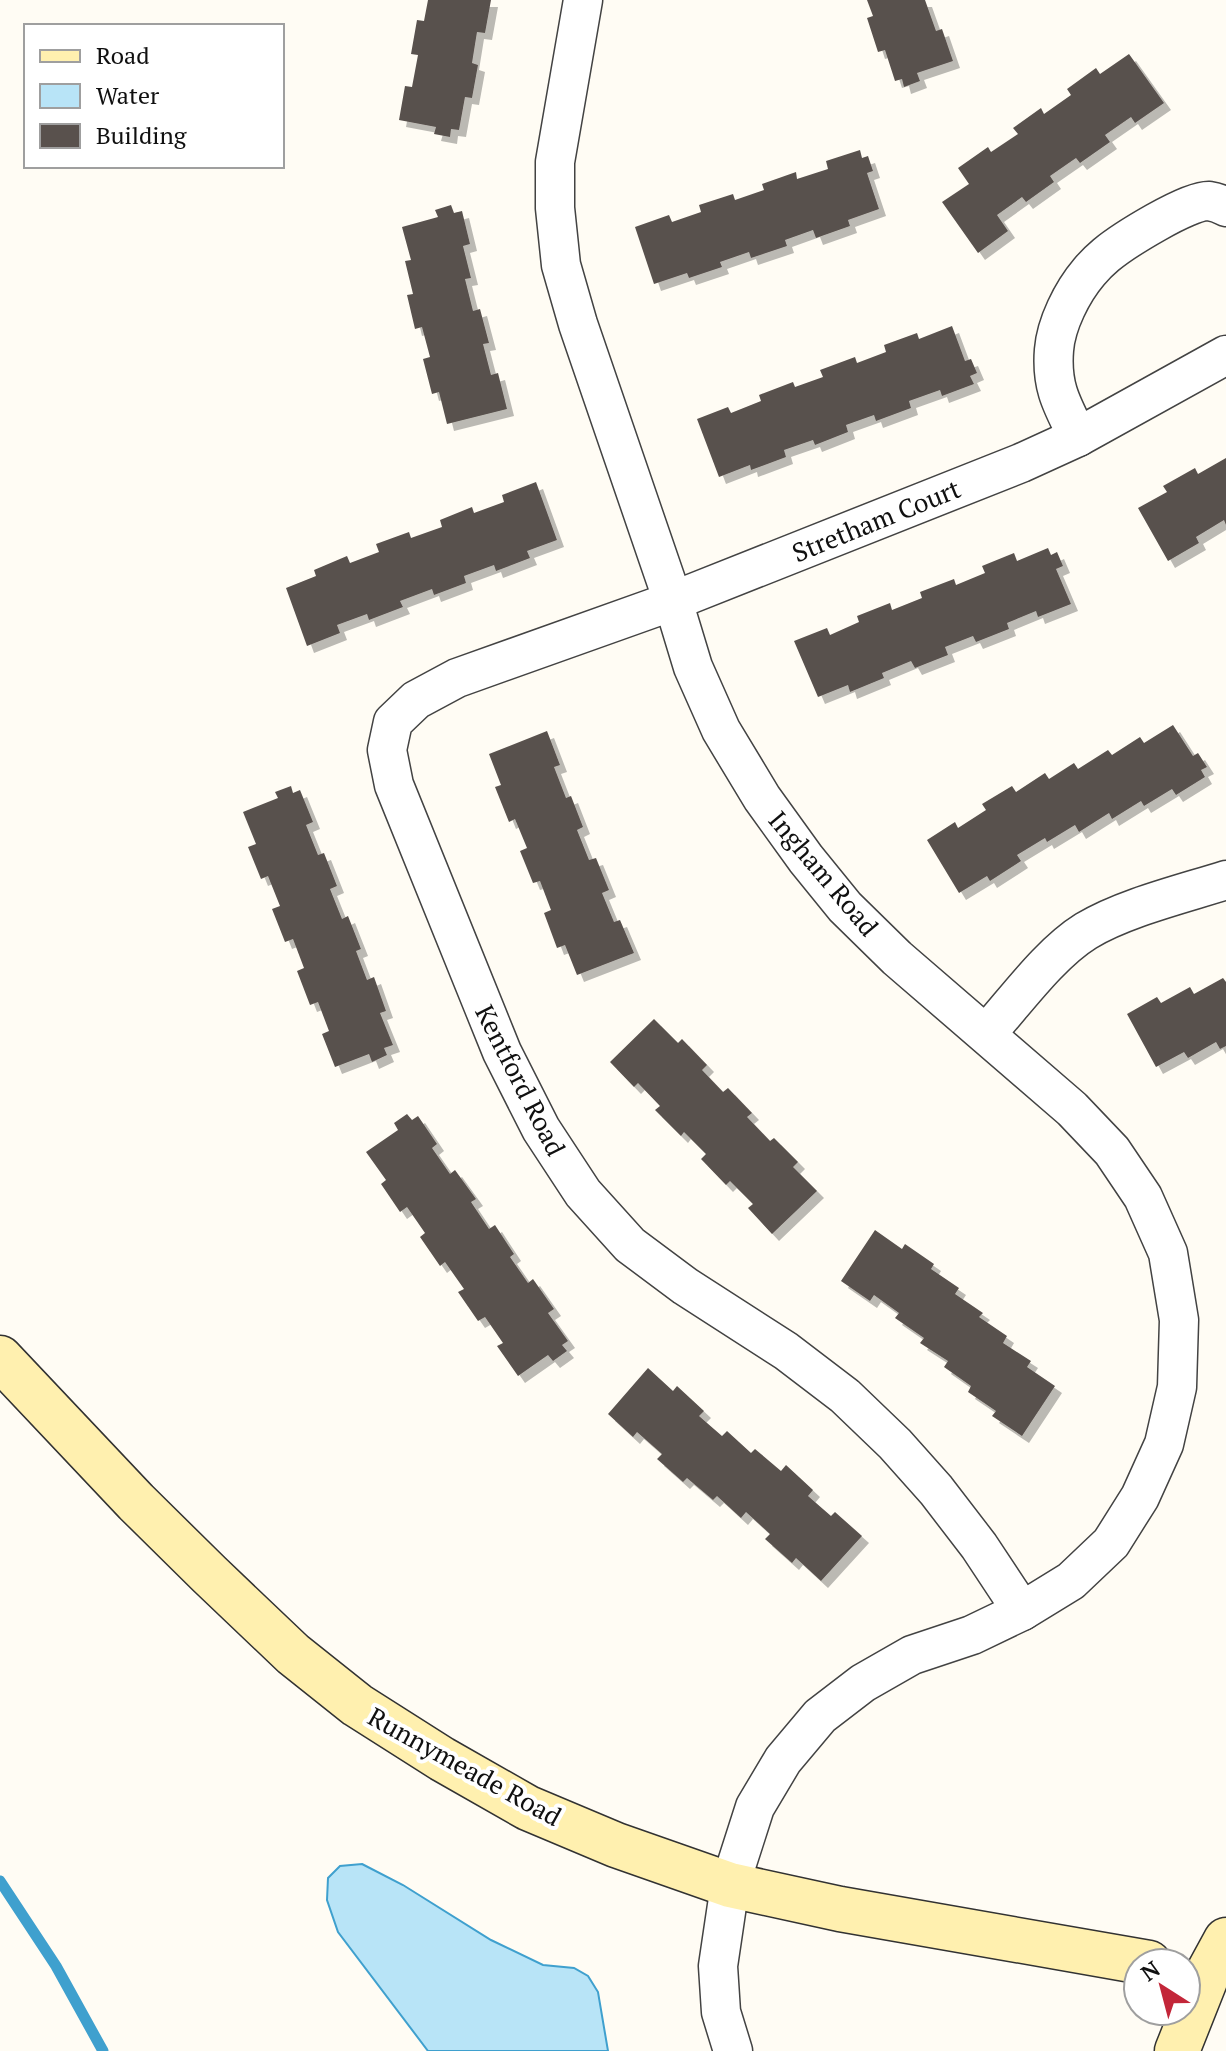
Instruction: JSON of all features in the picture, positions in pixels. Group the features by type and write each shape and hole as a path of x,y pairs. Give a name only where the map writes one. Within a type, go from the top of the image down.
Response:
{"street":[{"name":"Ingham Road","path":"583,0 555,162 555,208 561,265 693,667 721,730 762,798 845,907 897,958 1072,1109 1112,1151 1143,1197 1168,1253 1179,1320 1177,1387 1164,1444 1140,1497 1111,1543 1071,1581 1022,1611 972,1635 912,1655 863,1683 820,1716 783,1760 755,1807 730,1885 718,1966 721,2012 733,2051"},
{"path":"1078,437 1057,397 1054,372 1054,347 1071,296 1106,255 1169,215 1207,201 1226,207"},
{"name":"Stretham Court","path":"673,601 1021,463 1078,437 1226,355"},
{"name":"Kentford Road","path":"673,601 457,678 416,700 393,722 387,750 394,785 502,1052 541,1129 583,1193 630,1245 685,1286 786,1351 845,1396 885,1434 936,1490 979,1546 1022,1611"},
{"path":"986,1034 1054,957 1083,933 1111,918 1226,880"},
{"name":"Runnymeade Road","path":"0,1358 136,1502 293,1654 357,1705 528,1808 616,1845 730,1885 840,1909 1122,1958"},
{"path":"1177,2051 1212,1965"}],"water":[{"path":"362,1864 403,1885 491,1940 543,1965 574,1968 588,1976 598,1992 608,2051 428,2051 338,1932 327,1900 328,1878 340,1866"}],"building":[{"path":"428,0 491,0 485,33 477,32 472,63 478,65 472,98 465,97 459,130 451,129 450,137 434,134 436,127 399,120 405,86 412,87 418,55 411,54 417,20 424,21"},
{"path":"867,0 925,0 936,31 942,29 953,61 917,73 920,81 904,87 902,79 895,81 885,50 878,52 867,18 873,16"},
{"path":"1129,54 1164,103 1135,123 1131,117 1105,135 1110,142 1080,163 1076,158 1050,176 1054,182 1026,202 1022,197 997,215 1008,231 978,253 942,202 969,184 958,168 988,147 991,152 1018,134 1013,128 1041,108 1044,114 1071,95 1067,89 1096,68 1100,74"},
{"path":"860,150 862,158 868,156 873,171 867,173 879,209 848,220 850,226 816,238 813,230 785,240 787,246 751,258 749,252 720,262 722,267 689,278 687,273 654,284 635,227 669,215 672,222 701,212 699,205 733,194 735,200 764,190 762,184 796,172 797,179 828,169 826,161"},
{"path":"451,205 454,213 462,211 470,244 463,246 471,278 465,279 473,311 480,309 489,343 483,344 491,375 498,373 507,409 447,424 439,392 432,394 423,359 430,357 422,327 415,329 407,295 413,294 405,261 411,260 402,227 438,217 435,210"},
{"path":"952,326 965,361 971,359 977,373 970,376 974,384 942,396 940,390 909,401 911,408 876,421 874,415 846,425 848,432 815,445 813,440 784,450 786,457 751,470 750,465 719,477 697,419 728,407 731,413 761,401 759,395 793,382 795,387 823,377 820,370 855,357 857,363 886,352 884,345 917,333 919,339"},
{"path":"1226,458 1226,525 1224,520 1196,537 1199,543 1168,561 1138,508 1167,492 1163,486 1195,468 1198,474"},
{"path":"536,482 557,540 527,551 530,558 496,571 494,565 464,576 466,583 434,595 432,589 400,601 403,607 369,620 367,614 337,625 340,633 307,646 286,588 316,576 314,570 347,556 350,563 379,552 376,544 409,532 411,538 442,527 440,520 472,507 474,513 504,502 502,495"},
{"path":"1048,548 1051,555 1057,552 1063,566 1056,569 1071,604 1038,617 1036,611 1007,623 1009,629 976,642 973,636 945,647 948,655 915,668 911,661 882,673 884,678 850,692 848,685 818,697 794,641 827,628 830,635 859,622 857,616 890,603 892,610 922,598 920,592 954,579 956,585 985,573 982,566 1014,553 1017,561"},
{"path":"1173,725 1193,756 1198,753 1207,767 1201,770 1205,777 1176,795 1172,789 1144,806 1141,801 1112,819 1109,813 1079,832 1075,825 1047,842 1045,838 1017,855 1021,861 990,881 987,876 959,893 927,840 955,822 958,828 986,810 982,804 1012,786 1016,792 1045,773 1049,779 1074,763 1078,769 1108,750 1112,755 1140,737 1144,743"},
{"path":"547,731 560,765 554,767 566,798 571,796 583,827 577,830 589,860 596,858 609,890 602,893 614,922 620,920 634,953 577,975 565,945 557,948 544,913 551,910 540,881 533,883 520,851 527,848 515,819 509,822 495,787 501,785 489,754"},
{"path":"291,786 293,793 300,790 313,822 306,825 318,855 324,853 337,886 330,889 342,919 348,916 361,949 356,951 367,980 374,977 386,1011 380,1013 393,1045 384,1048 387,1055 372,1062 369,1054 335,1067 322,1034 329,1031 318,1002 310,1005 297,971 304,968 293,939 285,942 272,909 280,906 268,876 261,879 248,847 256,844 243,812 278,798 275,792"},
{"path":"1223,978 1226,982 1226,1046 1220,1049 1216,1042 1188,1058 1184,1052 1156,1067 1127,1014 1157,997 1161,1003 1190,987 1194,994"},
{"path":"654,1019 678,1043 682,1039 707,1065 702,1070 723,1092 728,1088 752,1113 747,1117 770,1141 774,1138 798,1162 793,1167 817,1191 772,1234 748,1208 753,1204 730,1181 726,1185 701,1159 706,1154 684,1132 681,1136 655,1110 660,1106 638,1083 634,1087 610,1062"},
{"path":"407,1114 412,1120 418,1116 437,1144 432,1148 450,1174 455,1170 476,1199 471,1202 489,1229 495,1225 514,1254 510,1257 528,1283 533,1279 554,1309 548,1313 568,1341 562,1345 567,1351 553,1361 548,1355 518,1376 497,1346 503,1343 485,1317 478,1321 458,1292 464,1289 445,1262 440,1266 420,1237 425,1233 407,1207 400,1212 381,1184 386,1180 366,1152 398,1130 394,1123"},
{"path":"875,1230 902,1249 905,1244 934,1264 931,1269 959,1288 955,1294 983,1313 979,1317 1007,1336 1003,1343 1031,1361 1027,1367 1055,1386 1022,1436 992,1416 996,1411 968,1392 971,1386 944,1367 948,1361 920,1343 924,1338 895,1318 899,1313 874,1295 870,1301 841,1281"},
{"path":"648,1368 673,1391 677,1386 704,1411 699,1416 722,1436 727,1431 751,1453 755,1449 781,1471 786,1465 813,1490 808,1496 831,1516 835,1512 862,1536 821,1581 796,1558 792,1563 765,1539 770,1534 746,1512 741,1518 717,1496 713,1500 687,1478 683,1482 657,1459 662,1454 637,1432 633,1437 608,1414"}],"waterway":[{"path":"0,1881 56,1966 103,2051"}]}
